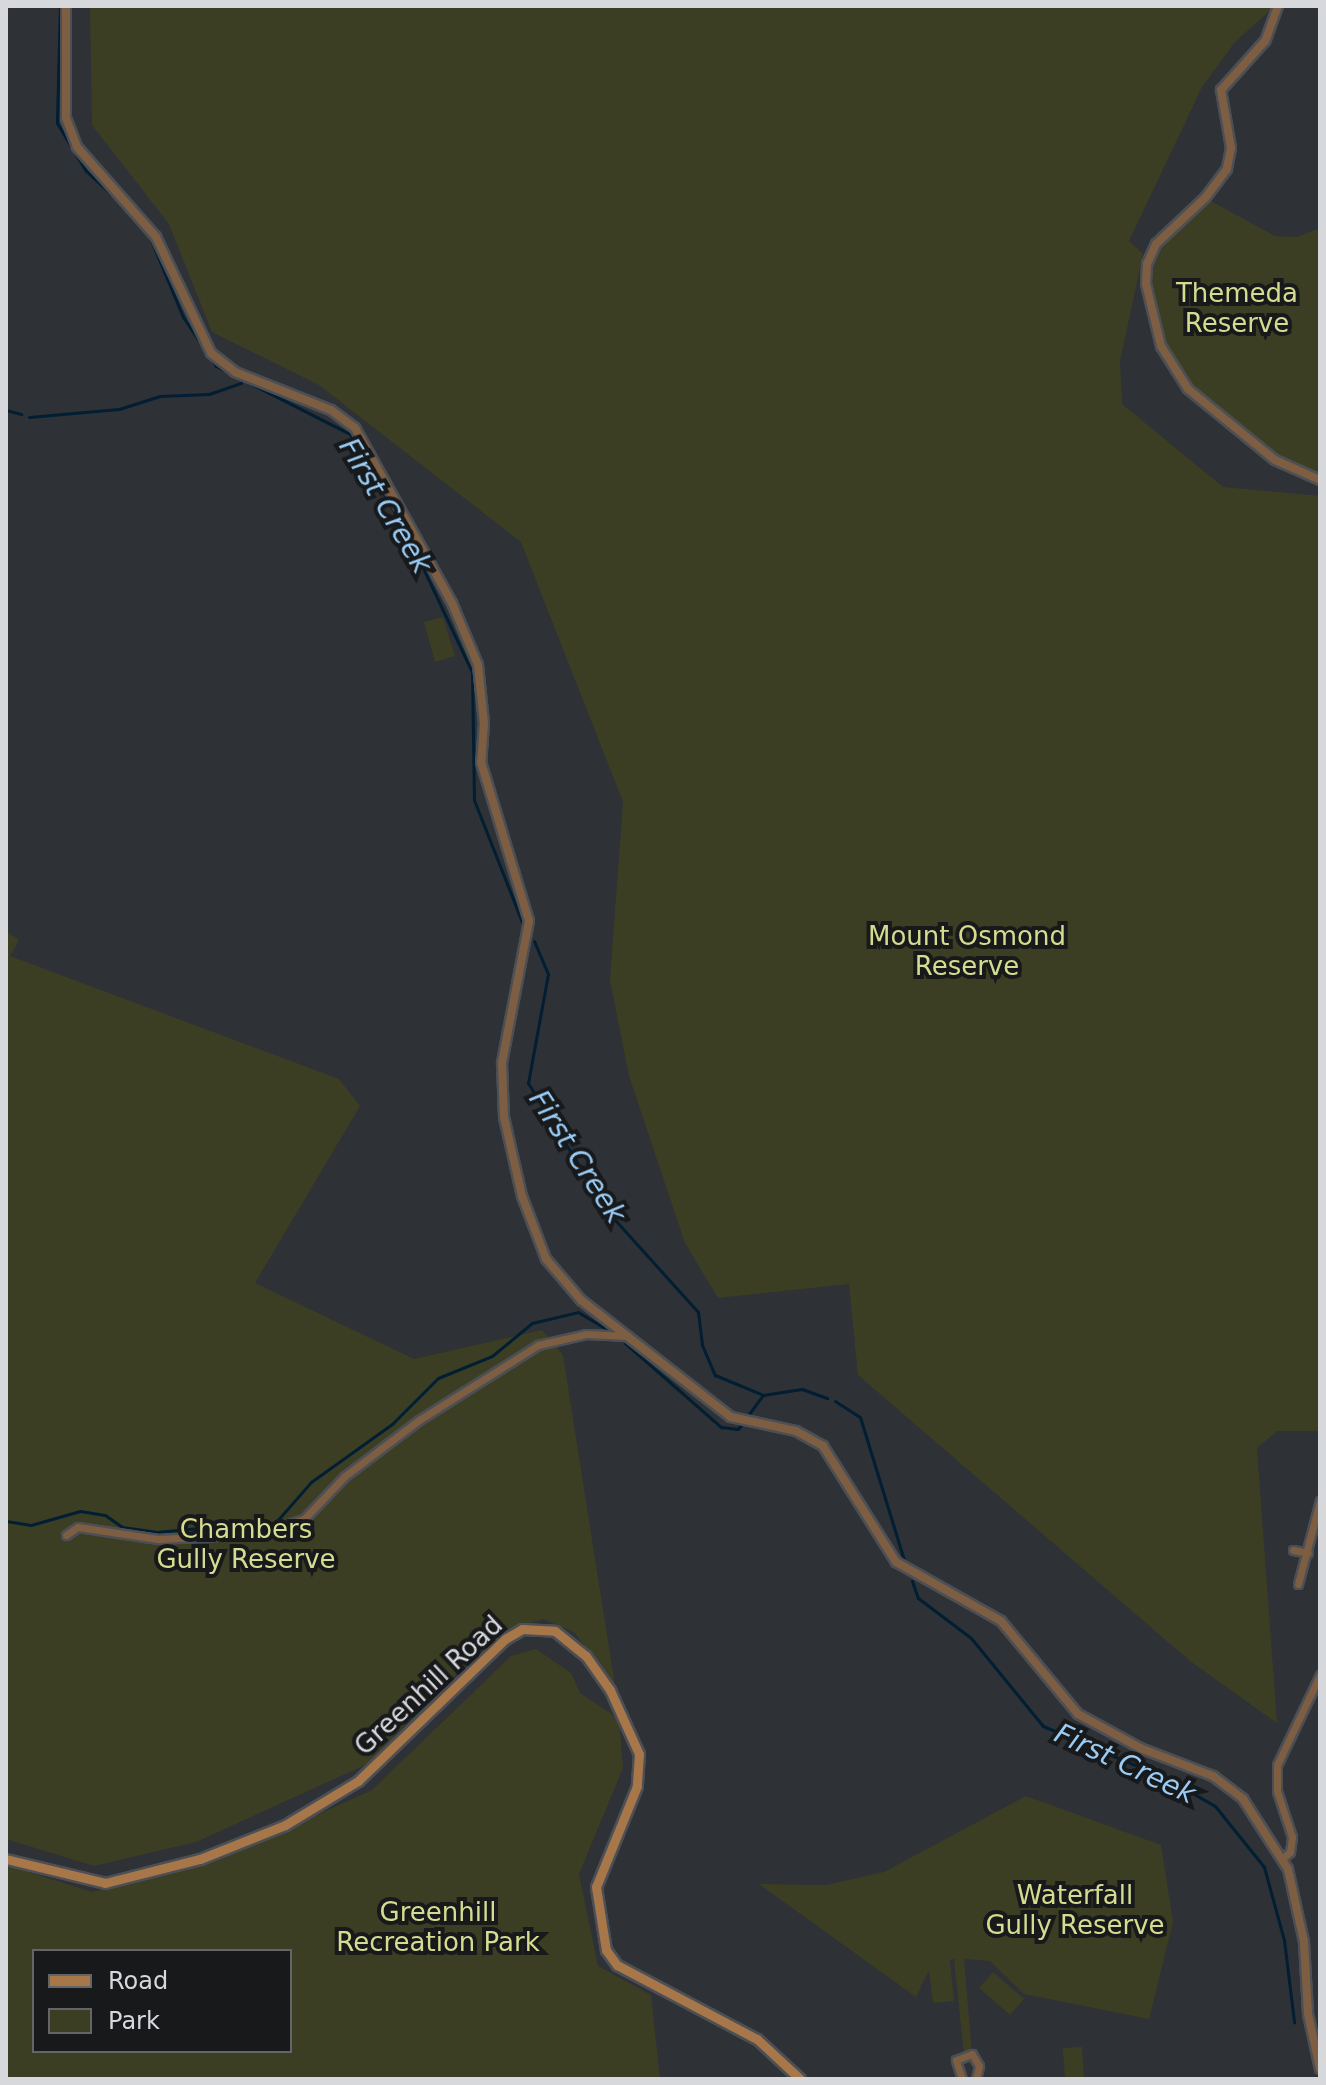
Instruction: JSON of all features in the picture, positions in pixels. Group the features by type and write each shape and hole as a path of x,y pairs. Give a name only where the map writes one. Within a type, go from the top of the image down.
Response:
{"main road":[{"name":"Greenhill Road","path":"6,1859 105,1883 200,1859 285,1825 358,1781 505,1639 522,1629 555,1631 586,1656 610,1690 639,1754 637,1786 596,1887 606,1950 617,1965 757,2039 800,2079"}],"street":[{"path":"66,6 66,118 77,147 156,237 211,353 235,372 331,410 355,428 457,615 482,682 481,762 490,804 529,921 502,1063 513,1162 546,1259 581,1300 738,1420 796,1431 823,1446 896,1562 1001,1621 1078,1714 1140,1748 1226,1784 1255,1814 1283,1858 1304,1942 1308,2014 1320,2069"},
{"path":"1278,6 1265,41 1221,90 1231,148 1227,169 1205,198 1156,244 1147,264 1149,305 1176,374 1275,460 1320,480"},
{"path":"66,1535 78,1527 158,1539 258,1534 304,1519 345,1476 419,1420 538,1345 586,1334 628,1336"},
{"path":"1298,1584 1320,1501"},
{"path":"1293,1550 1308,1553"},
{"path":"1283,1858 1290,1852 1292,1837 1277,1791 1277,1765 1320,1675"},
{"path":"962,2079 956,2060 972,2054 979,2066 976,2079"}],"green space":[{"name":"Mount Osmond Reserve","path":"90,6 1275,6 1235,42 1202,87 1129,241 1143,254 1120,361 1122,404 1223,487 1320,496 1320,1431 1277,1431 1257,1448 1277,1723 1190,1661 858,1375 849,1284 718,1298 685,1243 629,1076 610,980 623,802 521,542 319,385 212,332 169,224 92,125"},
{"name":"Themeda Reserve","path":"1205,198 1275,236 1297,237 1320,228 1320,480 1290,469 1176,374 1149,305 1151,253"},
{"path":"443,617 455,656 435,662 424,622"},
{"name":"Chambers Gully Reserve","path":"6,931 19,940 10,956 339,1079 360,1106 255,1283 414,1359 542,1330 563,1355 615,1686 574,1632 543,1619 498,1632 365,1765 196,1842 94,1866 6,1839"},
{"name":"Greenhill Recreation Park","path":"536,1649 571,1673 580,1693 619,1719 623,1768 579,1874 598,1966 651,1995 660,2079 6,2079 6,1865 92,1892 212,1863 372,1790 511,1656"},
{"name":"Waterfall Gully Reserve","path":"1026,1796 1161,1845 1173,1922 1149,2019 1024,1994 990,1961 964,1959 972,2054 964,2055 954,1959 950,1960 954,2001 933,2003 929,1970 916,1997 759,1884 826,1885 884,1872"},
{"path":"993,1972 1024,1999 1010,2015 979,1988"},
{"path":"1082,2047 1084,2079 1065,2079 1063,2048"}],"waterway":[{"name":"First Creek","path":"60,6 57,123 86,171 120,202"},
{"name":"First Creek","path":"149,235 183,317 216,366 350,434 407,534 472,672 474,800 522,922"},
{"path":"29,417 119,409 160,396 209,394 241,383"},
{"path":"6,410 21,414"},
{"name":"First Creek","path":"534,941 548,974 528,1083 607,1211 698,1312 702,1345 715,1375 763,1395 802,1389 827,1398"},
{"path":"6,1521 31,1525 80,1511 105,1515 122,1527 156,1532 221,1526 252,1529 276,1522 311,1482 392,1424 438,1378 492,1356 532,1323 578,1312 608,1330"},
{"path":"625,1343 721,1427 738,1429 763,1395"},
{"name":"First Creek","path":"835,1401 860,1417 904,1560"},
{"name":"First Creek","path":"912,1581 918,1598 971,1638 1043,1726 1168,1779 1215,1806 1264,1867 1284,1940 1294,2022"}]}
